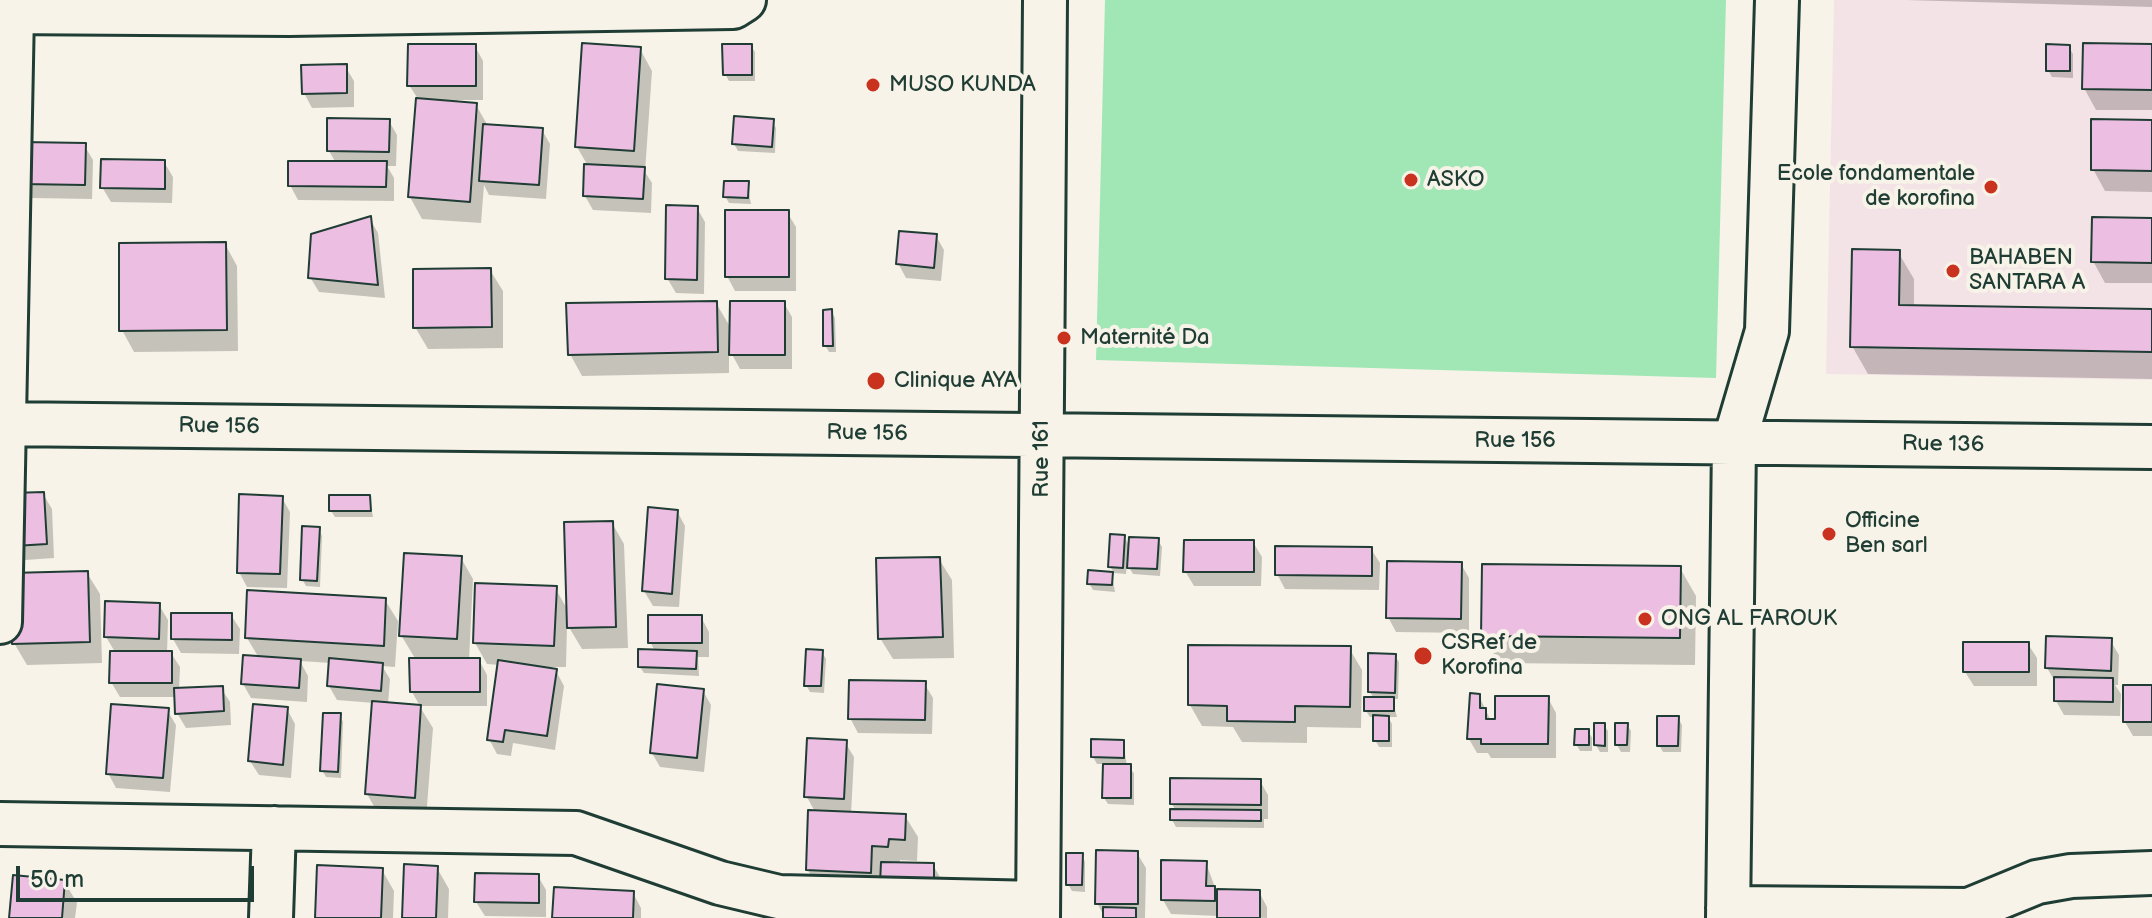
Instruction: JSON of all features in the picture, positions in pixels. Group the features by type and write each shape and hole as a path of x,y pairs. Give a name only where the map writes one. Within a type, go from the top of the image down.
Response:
{"street":[{"path":"0,622 6,12 289,7 733,7 744,0"},
{"name":"Rue 161","path":"1038,911 1045,0"},
{"path":"1777,0 1767,331 1734,443 1728,913 1969,910 2037,882 2071,876 2152,873"},
{"name":"Rue 156","path":"2,424 1734,443"},
{"name":"Rue 136","path":"1734,443 2152,447"},
{"path":"0,824 576,833 720,883 779,897 1038,911"},
{"path":"271,918 274,828"}],"shaded area":[{"name":"Ecole fondamentale de korofina","path":"1834,0 2152,0 2152,380 1826,374"}],"green space":[{"name":"ASKO","path":"1105,0 1726,0 1716,378 1096,360"}],"building":[{"path":"582,43 641,47 634,151 575,147"},
{"path":"2083,43 2152,44 2152,90 2082,89"},
{"path":"408,44 476,44 476,86 407,86"},
{"path":"722,44 752,44 752,75 723,75"},
{"path":"2046,44 2070,45 2070,71 2046,71"},
{"path":"347,64 347,93 302,94 301,65"},
{"path":"416,98 477,103 470,202 408,197"},
{"path":"734,116 774,119 772,147 732,144"},
{"path":"327,118 390,119 389,152 327,151"},
{"path":"2091,119 2152,120 2152,171 2091,170"},
{"path":"483,124 543,128 539,185 479,181"},
{"path":"22,142 86,143 85,185 22,184"},
{"path":"101,159 165,160 165,189 100,188"},
{"path":"288,161 387,161 386,187 288,186"},
{"path":"584,164 645,167 643,199 583,196"},
{"path":"724,181 749,181 748,198 723,197"},
{"path":"666,205 698,206 697,280 665,279"},
{"path":"725,210 789,210 789,277 725,277"},
{"path":"371,216 378,285 308,278 311,234"},
{"path":"2092,217 2152,218 2152,263 2091,262"},
{"path":"899,231 937,234 934,268 896,264"},
{"path":"226,242 227,330 119,331 119,243"},
{"path":"1852,249 1900,250 1899,305 2152,309 2152,352 1850,347"},
{"path":"491,268 492,327 413,328 413,269"},
{"path":"717,301 718,352 568,355 566,303"},
{"path":"730,301 785,301 785,355 729,355"},
{"path":"832,309 833,346 823,346 823,310"},
{"path":"44,492 47,544 14,546 11,493"},
{"path":"239,494 283,496 280,574 237,573"},
{"path":"329,495 370,495 371,511 329,511"},
{"path":"648,507 678,510 672,594 642,591"},
{"path":"613,521 616,627 567,628 564,522"},
{"path":"302,526 320,527 317,581 300,580"},
{"path":"1110,534 1125,535 1123,568 1108,567"},
{"path":"1129,537 1159,538 1157,569 1127,568"},
{"path":"1184,540 1254,540 1254,572 1183,572"},
{"path":"1275,546 1372,547 1372,576 1275,575"},
{"path":"404,553 462,556 457,639 399,636"},
{"path":"940,557 943,637 878,639 876,558"},
{"path":"1387,561 1462,562 1461,619 1386,618"},
{"path":"1482,564 1681,566 1680,638 1481,636"},
{"path":"1088,570 1113,572 1112,585 1087,584"},
{"path":"88,571 90,642 12,644 10,573"},
{"path":"475,583 557,586 554,646 473,643"},
{"path":"247,590 386,598 384,646 245,638"},
{"path":"105,601 160,603 159,639 104,637"},
{"path":"171,613 232,613 232,640 171,639"},
{"path":"648,615 702,615 702,643 648,643"},
{"path":"2046,636 2112,638 2111,671 2045,668"},
{"path":"1963,642 2029,642 2029,672 1963,672"},
{"path":"1188,645 1351,646 1350,707 1295,706 1295,722 1227,721 1227,706 1188,705"},
{"path":"638,649 697,651 696,669 638,667"},
{"path":"806,649 823,650 821,686 804,686"},
{"path":"110,651 172,651 172,683 109,683"},
{"path":"1368,653 1396,654 1395,693 1368,692"},
{"path":"243,655 301,659 299,688 241,684"},
{"path":"329,658 383,663 381,691 327,686"},
{"path":"409,658 480,658 480,692 410,692"},
{"path":"498,660 557,669 547,736 505,730 503,742 487,740"},
{"path":"2054,677 2113,678 2113,702 2054,701"},
{"path":"849,680 926,681 925,720 848,719"},
{"path":"657,684 704,689 697,758 650,753"},
{"path":"2123,685 2152,685 2152,722 2123,722"},
{"path":"223,686 224,711 175,714 174,688"},
{"path":"1470,693 1480,694 1480,708 1486,708 1486,719 1495,719 1495,696 1549,696 1548,744 1481,744 1481,739 1467,739"},
{"path":"1364,697 1394,697 1394,711 1364,711"},
{"path":"372,701 421,705 415,798 365,794"},
{"path":"111,704 169,708 163,778 106,774"},
{"path":"253,704 288,707 283,765 248,761"},
{"path":"323,713 341,713 338,772 320,771"},
{"path":"1373,715 1389,716 1389,741 1373,741"},
{"path":"1657,716 1679,716 1678,746 1657,746"},
{"path":"1594,723 1605,723 1605,746 1594,745"},
{"path":"1615,723 1628,723 1627,745 1615,745"},
{"path":"1575,729 1589,729 1589,745 1574,745"},
{"path":"807,738 847,740 844,799 804,797"},
{"path":"1091,739 1124,740 1124,758 1091,757"},
{"path":"1103,764 1131,764 1131,798 1102,798"},
{"path":"1170,778 1261,779 1261,805 1170,804"},
{"path":"1170,809 1261,810 1261,821 1170,820"},
{"path":"808,810 906,814 905,840 889,839 888,847 872,846 871,873 806,870"},
{"path":"1096,850 1138,851 1138,904 1095,904"},
{"path":"1066,853 1083,853 1082,885 1066,885"},
{"path":"1161,860 1207,861 1206,886 1215,886 1215,901 1161,900"},
{"path":"881,862 934,863 934,884 880,884"},
{"path":"404,864 438,866 436,918 402,918"},
{"path":"317,865 383,868 381,918 315,918"},
{"path":"475,873 539,874 539,903 474,902"},
{"path":"13,875 65,880 62,918 9,918"},
{"path":"554,887 634,891 633,918 552,918"},
{"path":"1217,889 1260,890 1260,918 1217,918"},
{"path":"1103,907 1136,908 1136,918 1103,918"}],"place":[{"name":"MUSO KUNDA","path":"873,85"},
{"name":"ASKO","path":"1411,180"},
{"name":"Ecole fondamentale de korofina","path":"1991,187"},
{"name":"BAHABEN SANTARA A","path":"1953,271"},
{"name":"Maternité Da","path":"1064,338"},
{"name":"Clinique AYA","path":"876,381"},
{"name":"Officine Ben sarl","path":"1829,534"},
{"name":"ONG AL FAROUK","path":"1645,619"},
{"name":"CSRef de Korofina","path":"1423,656"}]}
